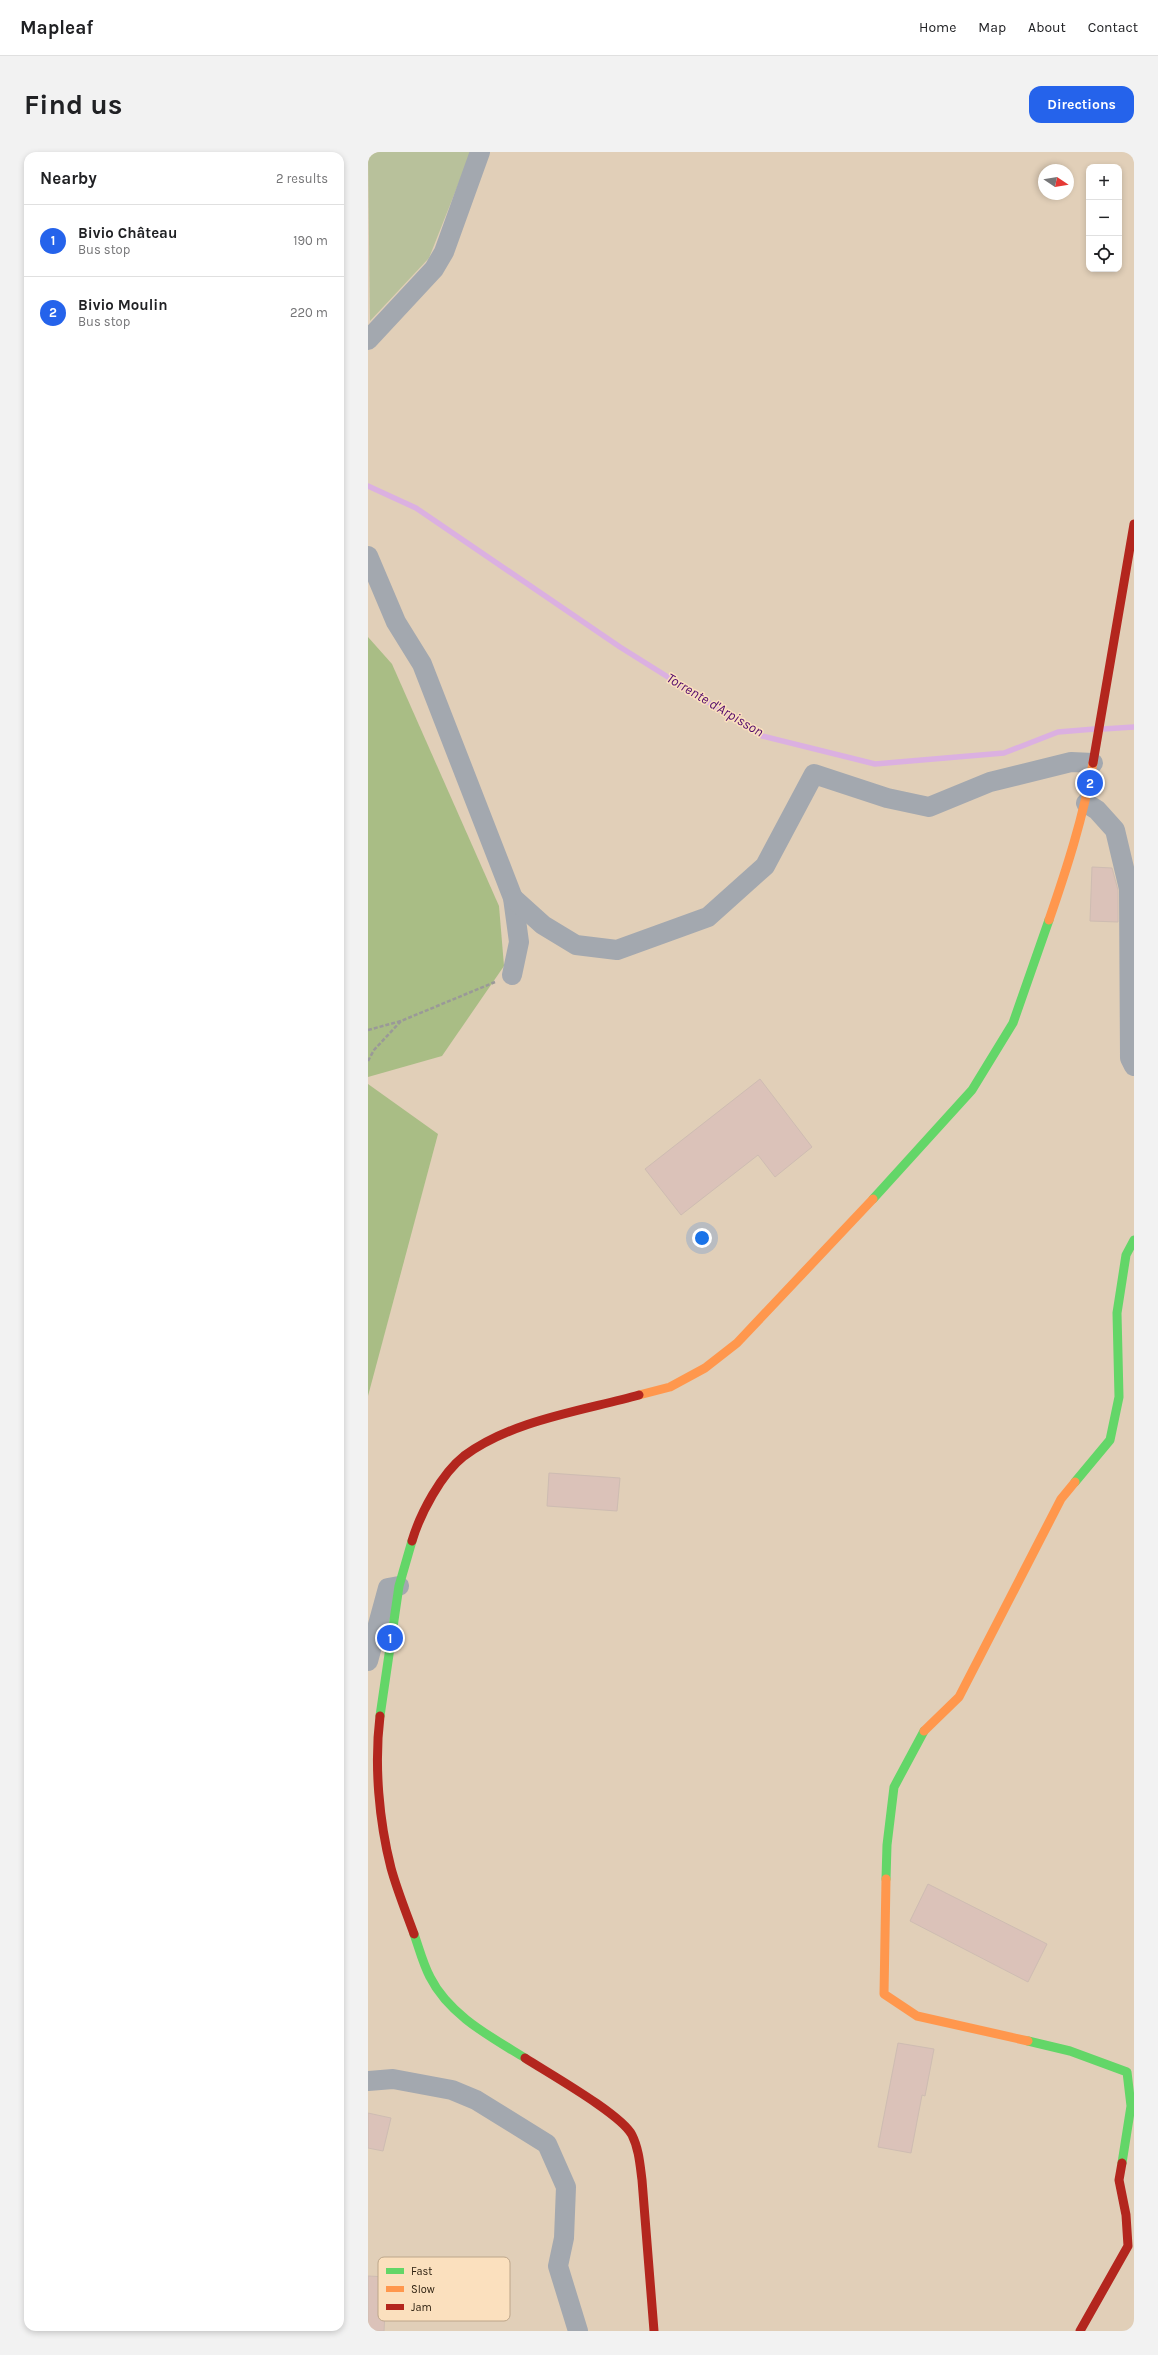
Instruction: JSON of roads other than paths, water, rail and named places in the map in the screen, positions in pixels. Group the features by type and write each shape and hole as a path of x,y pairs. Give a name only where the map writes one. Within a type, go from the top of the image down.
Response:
{"main road":[{"path":"654,2331 642,2180 639,2155 631,2134 605,2110 478,2028 452,2007 430,1978 407,1917 391,1869 380,1819 378,1731 399,1586 417,1523 436,1488 463,1457 490,1441 524,1426 670,1386 705,1368 737,1343 918,1152 972,1090 1013,1023 1074,848 1086,803 1134,524"},
{"path":"1080,2331 1128,2246 1126,2215 1119,2180 1131,2106 1127,2072 1070,2051 917,2016 884,1994 887,1844 894,1787 921,1734 959,1697 1061,1499 1110,1440 1119,1397 1117,1313 1126,1255 1134,1240"}],"street":[{"path":"368,340 434,269 444,252 480,152"},
{"path":"368,556 396,622 422,664 513,898 520,942 512,975"},
{"path":"513,898 543,925 576,945 617,950 708,917 764,866 814,774 887,798 929,807 990,782 1094,756"},
{"path":"1086,803 1097,810 1115,830 1129,889 1130,1058 1134,1066"},
{"path":"368,1661 388,1588 399,1586"},
{"path":"368,2081 393,2079 452,2090 476,2100 547,2144 566,2187 564,2238 558,2266 578,2331"}],"waterway":[{"name":"Torrente d'Arpisson","path":"368,486 416,508 620,647 762,736 875,764 1004,753 1058,732 1095,729"},
{"name":"Torrente d'Arpisson","path":"1103,729 1134,727"}],"place":[{"name":"Bivio Moulin","path":"1090,783"},
{"name":"Bivio Château","path":"390,1638"}]}
